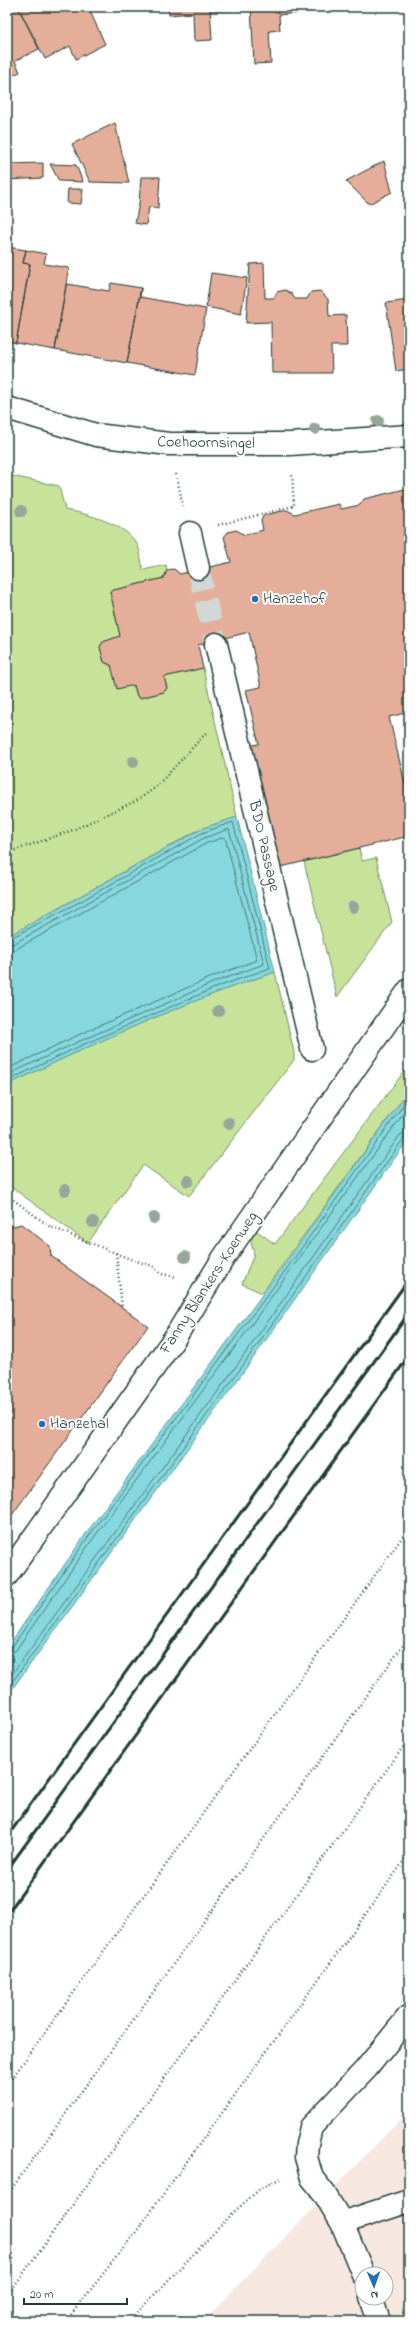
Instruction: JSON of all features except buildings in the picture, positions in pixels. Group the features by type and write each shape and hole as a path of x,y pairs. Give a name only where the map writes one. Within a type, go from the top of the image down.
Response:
{"street":[{"name":"Coehoornsingel","path":"7,408 96,434 169,444 290,444 409,436"},
{"path":"190,533 198,568"},
{"name":"BDO Passage","path":"216,644 312,1049"},
{"name":"Fanny Blankers-Koenweg","path":"7,1574 174,1339 208,1283 409,990"},
{"path":"360,2266 342,2223 324,2193 312,2178 308,2168 307,2144 311,2127 366,2069 409,2016"},
{"path":"342,2223 409,2201"},
{"path":"374,2306 379,2321"}],"path":[{"path":"190,533 294,506 290,444"},
{"path":"7,853 73,830 138,800 156,787 216,722 233,716"},
{"path":"7,1195 49,1226 153,1266 161,1274 208,1283"},
{"path":"116,1253 122,1307"},
{"path":"7,2085 409,1528"},
{"path":"7,2195 409,1637"},
{"path":"7,2296 409,1739"},
{"path":"66,2321 140,2226 409,1854"},
{"path":"129,2321 235,2211 261,2188 287,2175 308,2168"}],"shaded area":[{"path":"409,2111 409,2321 203,2321"}],"green space":[{"path":"7,475 59,486 65,510 105,521 116,526 133,538 139,549 143,570 166,565 167,570 164,578 110,591 120,636 103,642 100,647 104,662 119,672 132,684 137,696 140,698 164,692 167,688 164,677 203,668 237,817 200,829 7,937"},
{"path":"359,848 362,861 376,858 392,922 337,997 304,862"},
{"path":"275,972 294,1052 294,1060 189,1196 143,1165 88,1243 7,1184 7,1085 173,1010 207,996"},
{"path":"409,1065 409,1090 262,1293 242,1284 254,1254 250,1238 254,1229 275,1244"}],"water":[{"path":"237,817 275,972 207,996 173,1010 7,1085 7,937 201,829"},
{"path":"409,1090 409,1138 244,1371 7,1696 7,1648 85,1535 284,1265"}],"tunnel":[{"path":"198,568 216,644"}],"railway":[{"path":"7,1837 409,1279"},
{"path":"7,1870 409,1313"},
{"path":"7,1914 409,1356"}],"place":[{"name":"Hanzehof","path":"255,599"},
{"name":"Hanzehal","path":"42,1424"}]}
